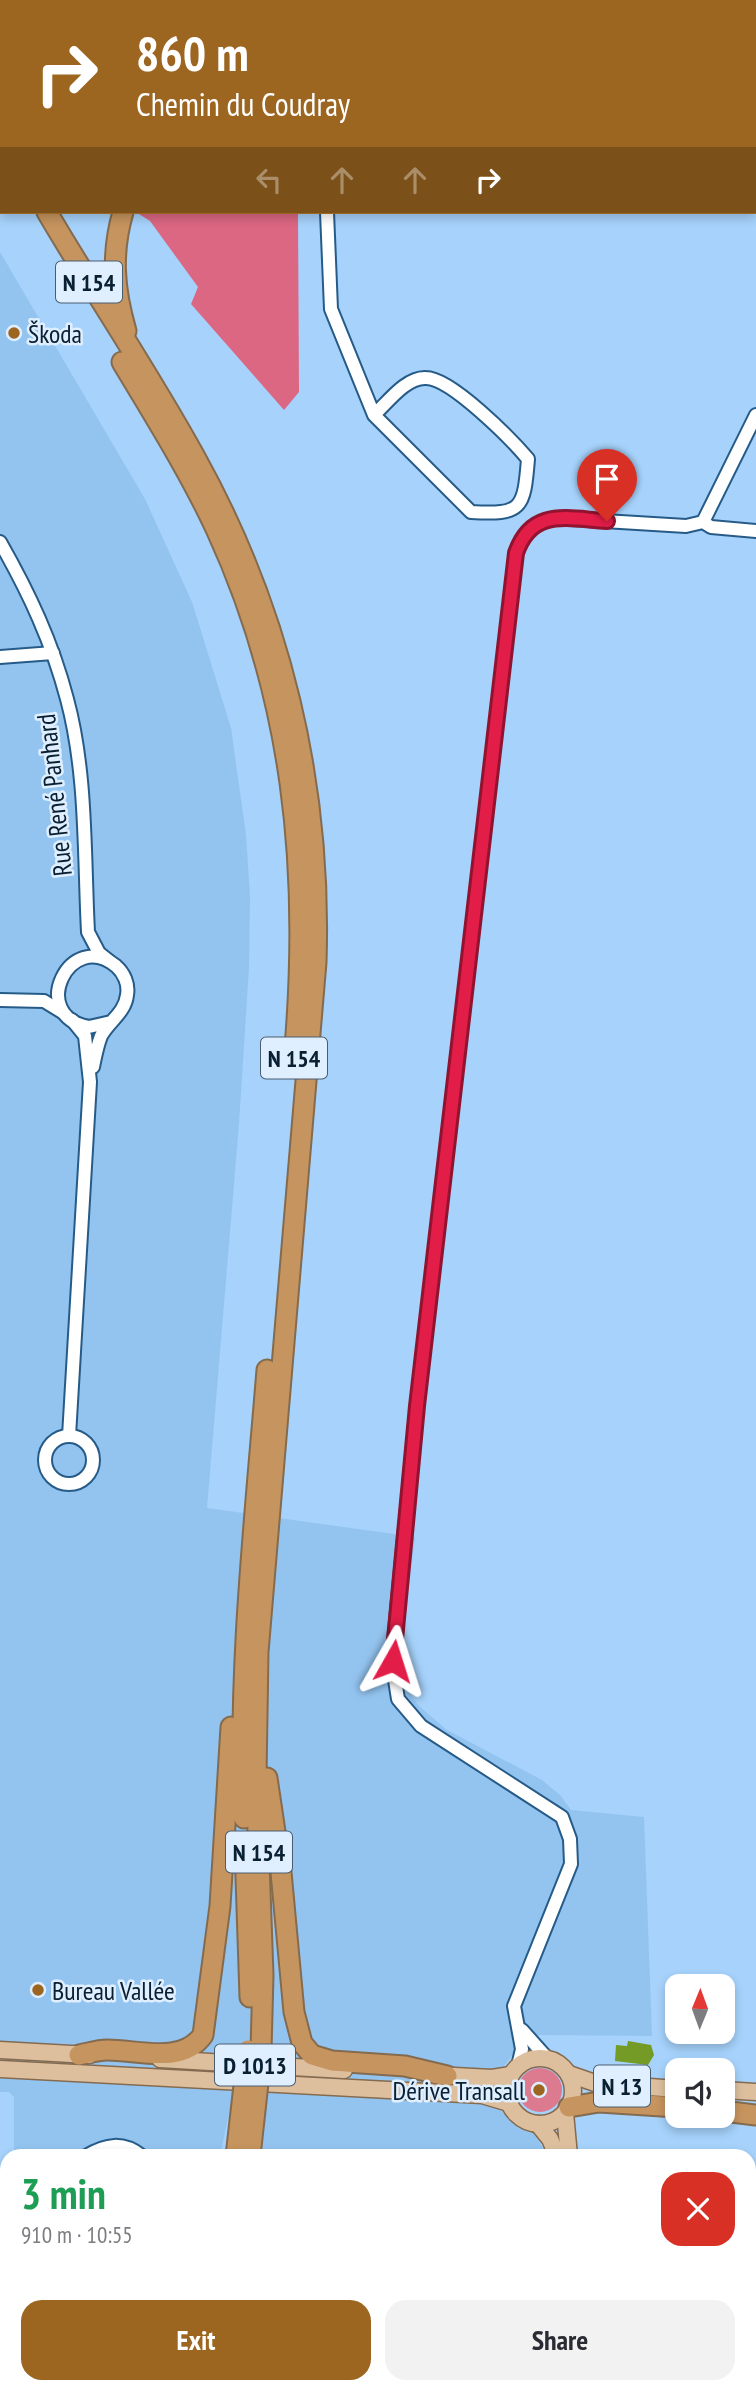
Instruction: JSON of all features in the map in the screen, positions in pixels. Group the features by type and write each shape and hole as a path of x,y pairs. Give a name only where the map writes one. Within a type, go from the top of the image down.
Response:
{"highway":[{"name":"N 154","path":"33,214 170,441 224,548 266,667 289,766 296,814 302,911 300,982 243,1688 243,1783 255,2051 250,2149"},
{"name":"N 154","path":"48,214 195,457 226,517 262,604 277,651 304,760 316,853 316,962 258,1652 256,1788 264,1976 255,2051 237,2149"},
{"path":"123,214 115,246 114,275 117,300 132,352"},
{"path":"258,1652 268,1786 281,1872 298,2036 307,2050 321,2059 405,2066 447,2076"},
{"path":"79,2055 104,2050 180,2052 192,2046 203,2035 220,1906 232,1716 243,1688"},
{"path":"567,2110 599,2102 665,2106"},
{"path":"735,2112 756,2115"}],"main road":[{"name":"D 1013","path":"0,2050 492,2078 514,2070"},
{"path":"567,2110 548,2123 538,2124 519,2117 509,2103 506,2089 514,2070 528,2059 547,2058 560,2064 569,2074 574,2090 567,2110 569,2149"},
{"name":"D 1013","path":"0,2069 482,2095 509,2103"},
{"name":"N 13","path":"569,2074 579,2079 605,2084 665,2088"},
{"path":"735,2091 756,2092"},
{"path":"538,2124 553,2149"}],"street":[{"path":"327,214 331,309 374,415 471,512 505,513 518,507 523,497 528,458 514,442 446,386 427,377 409,383 374,415"},
{"path":"704,522 756,415"},
{"path":"514,2070 523,2049 514,2006 571,1864 570,1839 562,1817 421,1726 398,1699 393,1661 422,1365 514,566 521,538 536,522 555,518 686,526 704,522"},
{"path":"704,522 710,527 756,531"},
{"name":"Rue René Panhard","path":"0,542 40,616 67,700 78,763 89,932"},
{"path":"0,657 53,653"},
{"path":"69,1436 90,1082 99,1041 111,1022 123,1010 128,989 124,977 99,953 89,932"},
{"path":"89,932 74,962 65,971 58,985 58,997 69,1018 85,1036 90,1082"},
{"path":"74,962 93,957 109,961"},
{"path":"0,999 35,994 58,985"},
{"path":"0,999 44,1001 69,1018 89,1027 111,1022"},
{"path":"518,2024 547,2058"},
{"path":"105,2149 116,2145 131,2149"}],"shaded area":[{"path":"139,214 298,214 299,392 284,410 191,304 198,287 150,221"},
{"path":"0,252 145,499 192,602 231,728 246,835 250,897 249,967 239,1124 207,1508 415,1537 401,1656 408,1692 419,1706 447,1730 542,1780 561,1796 571,1810 644,1817 652,2036 539,2035 517,2048 501,2071 543,2149 261,2149 230,2109 221,2149 14,2149 14,2097 9,2092 0,2092"},
{"path":"628,2041 651,2045 654,2055 648,2065 615,2061 616,2045 627,2046"},
{"path":"540,2068 556,2074 562,2090 556,2106 540,2112 524,2106 518,2090 524,2074"}],"place":[{"name":"Škoda","path":"14,333"},
{"name":"Bureau Vallée","path":"38,1990"},
{"name":"Dérive Transall","path":"539,2090"}],"route":[{"path":"393,1661 417,1406 516,553 521,538 536,522 555,518 607,521"}]}
